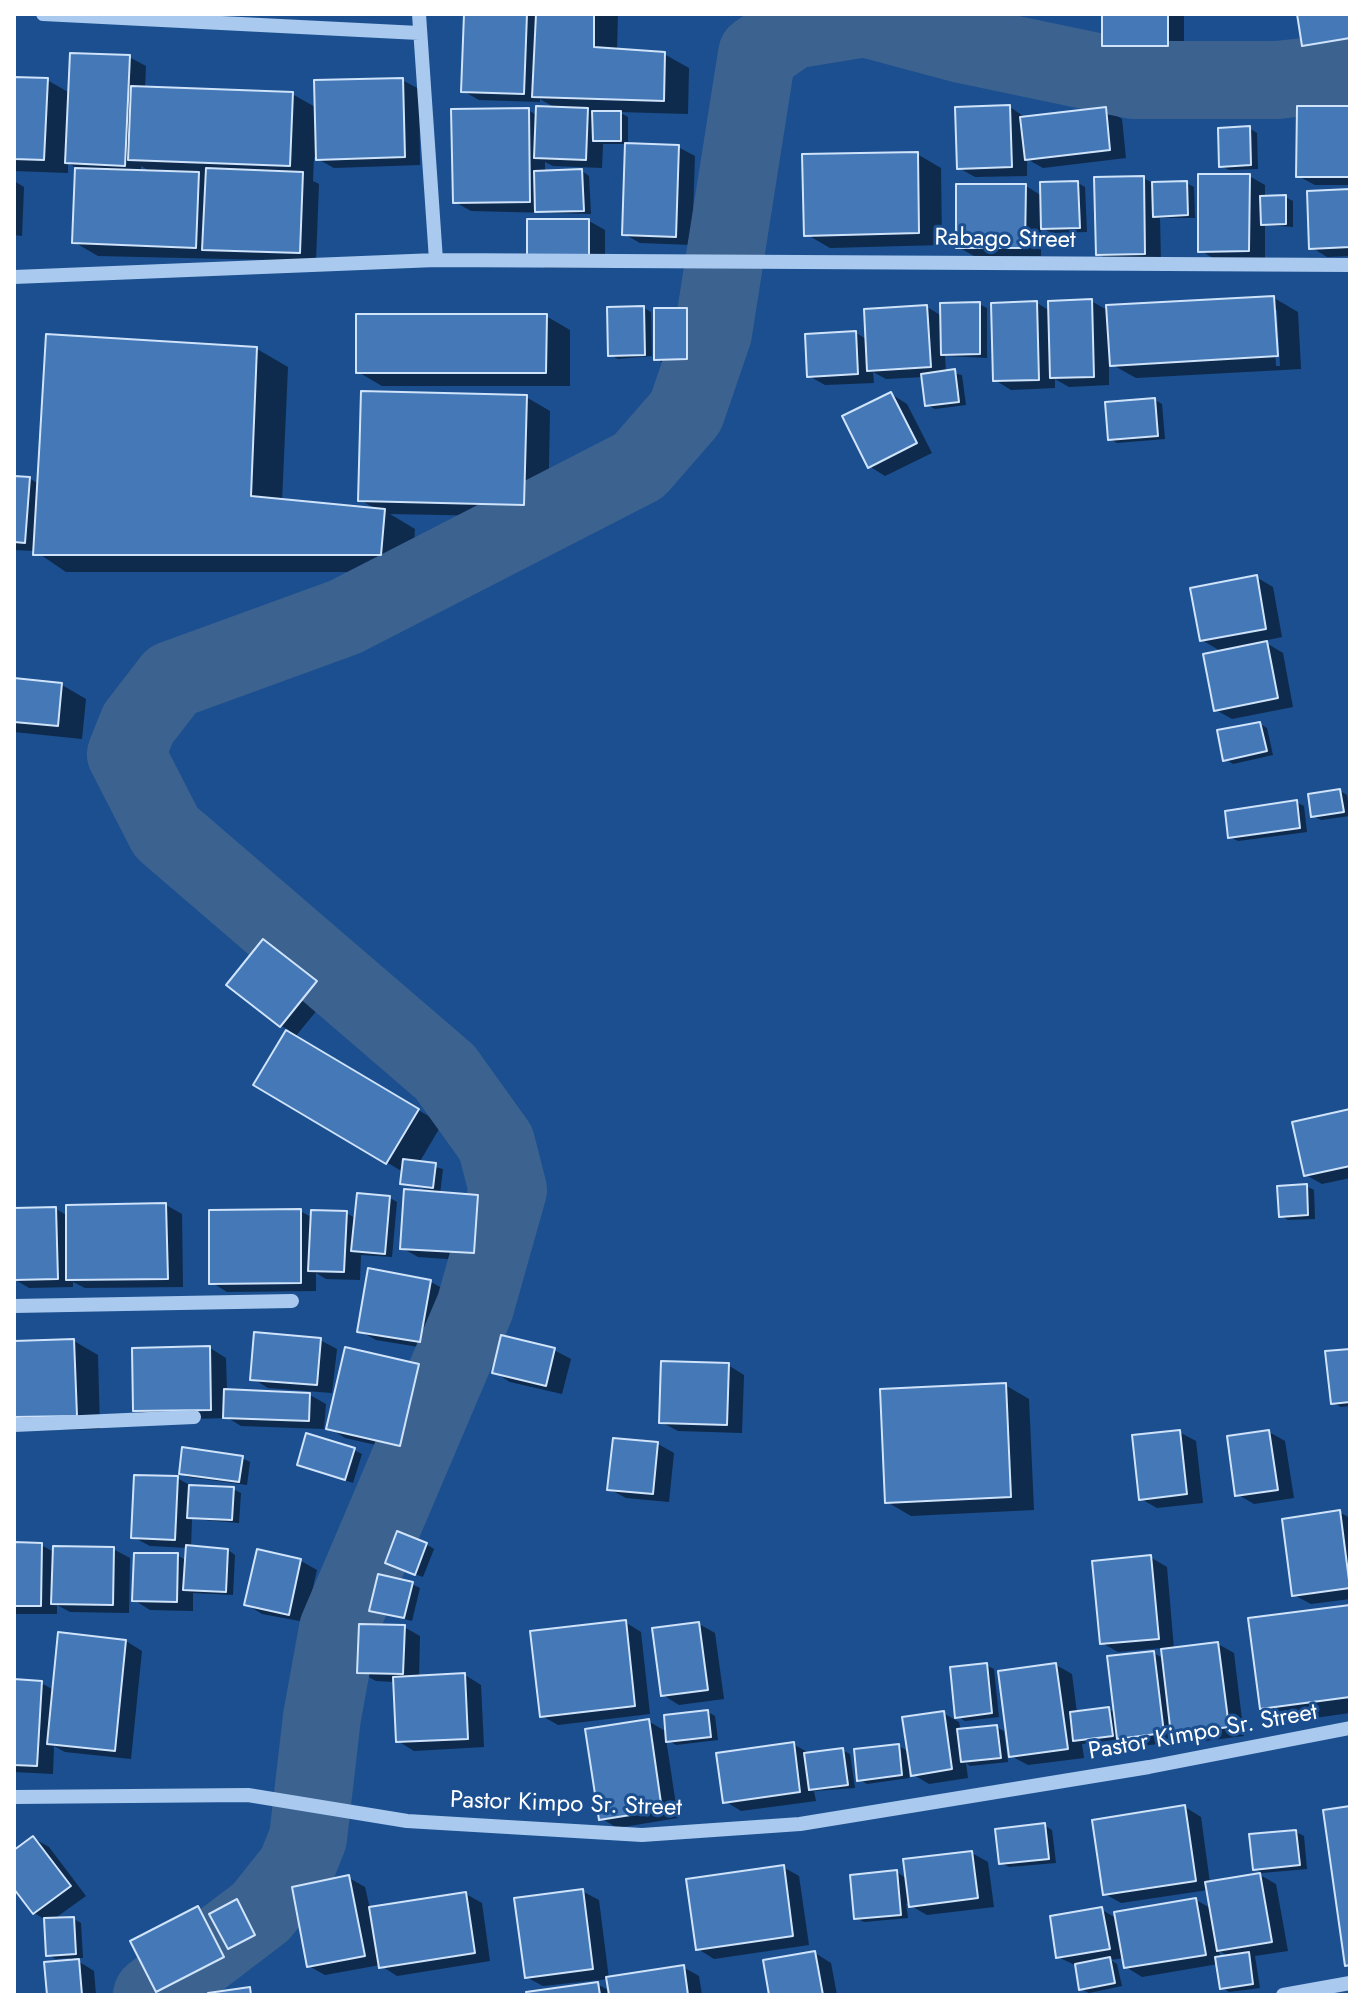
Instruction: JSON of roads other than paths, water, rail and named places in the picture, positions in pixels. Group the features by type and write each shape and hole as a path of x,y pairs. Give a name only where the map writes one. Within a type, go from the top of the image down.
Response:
{"street":[{"path":"43,14 419,33"},
{"path":"419,14 436,260"},
{"name":"Rabago Street","path":"14,277 436,260 1350,265"},
{"path":"14,1306 292,1301"},
{"path":"14,1425 194,1417"},
{"name":"Pastor Kimpo Sr. Street","path":"14,1797 248,1795 407,1821 642,1835 800,1824 1149,1767 1350,1728"},
{"path":"1283,1995 1350,1983"}],"waterway":[{"path":"152,1995 261,1912 296,1868 308,1838 322,1717 338,1629 475,1307 508,1190 496,1143 445,1072 166,832 126,754 138,724 172,680 345,617 639,466 686,412 713,333 757,54 792,30 865,18 962,44 1134,80 1277,80 1350,72"}]}
